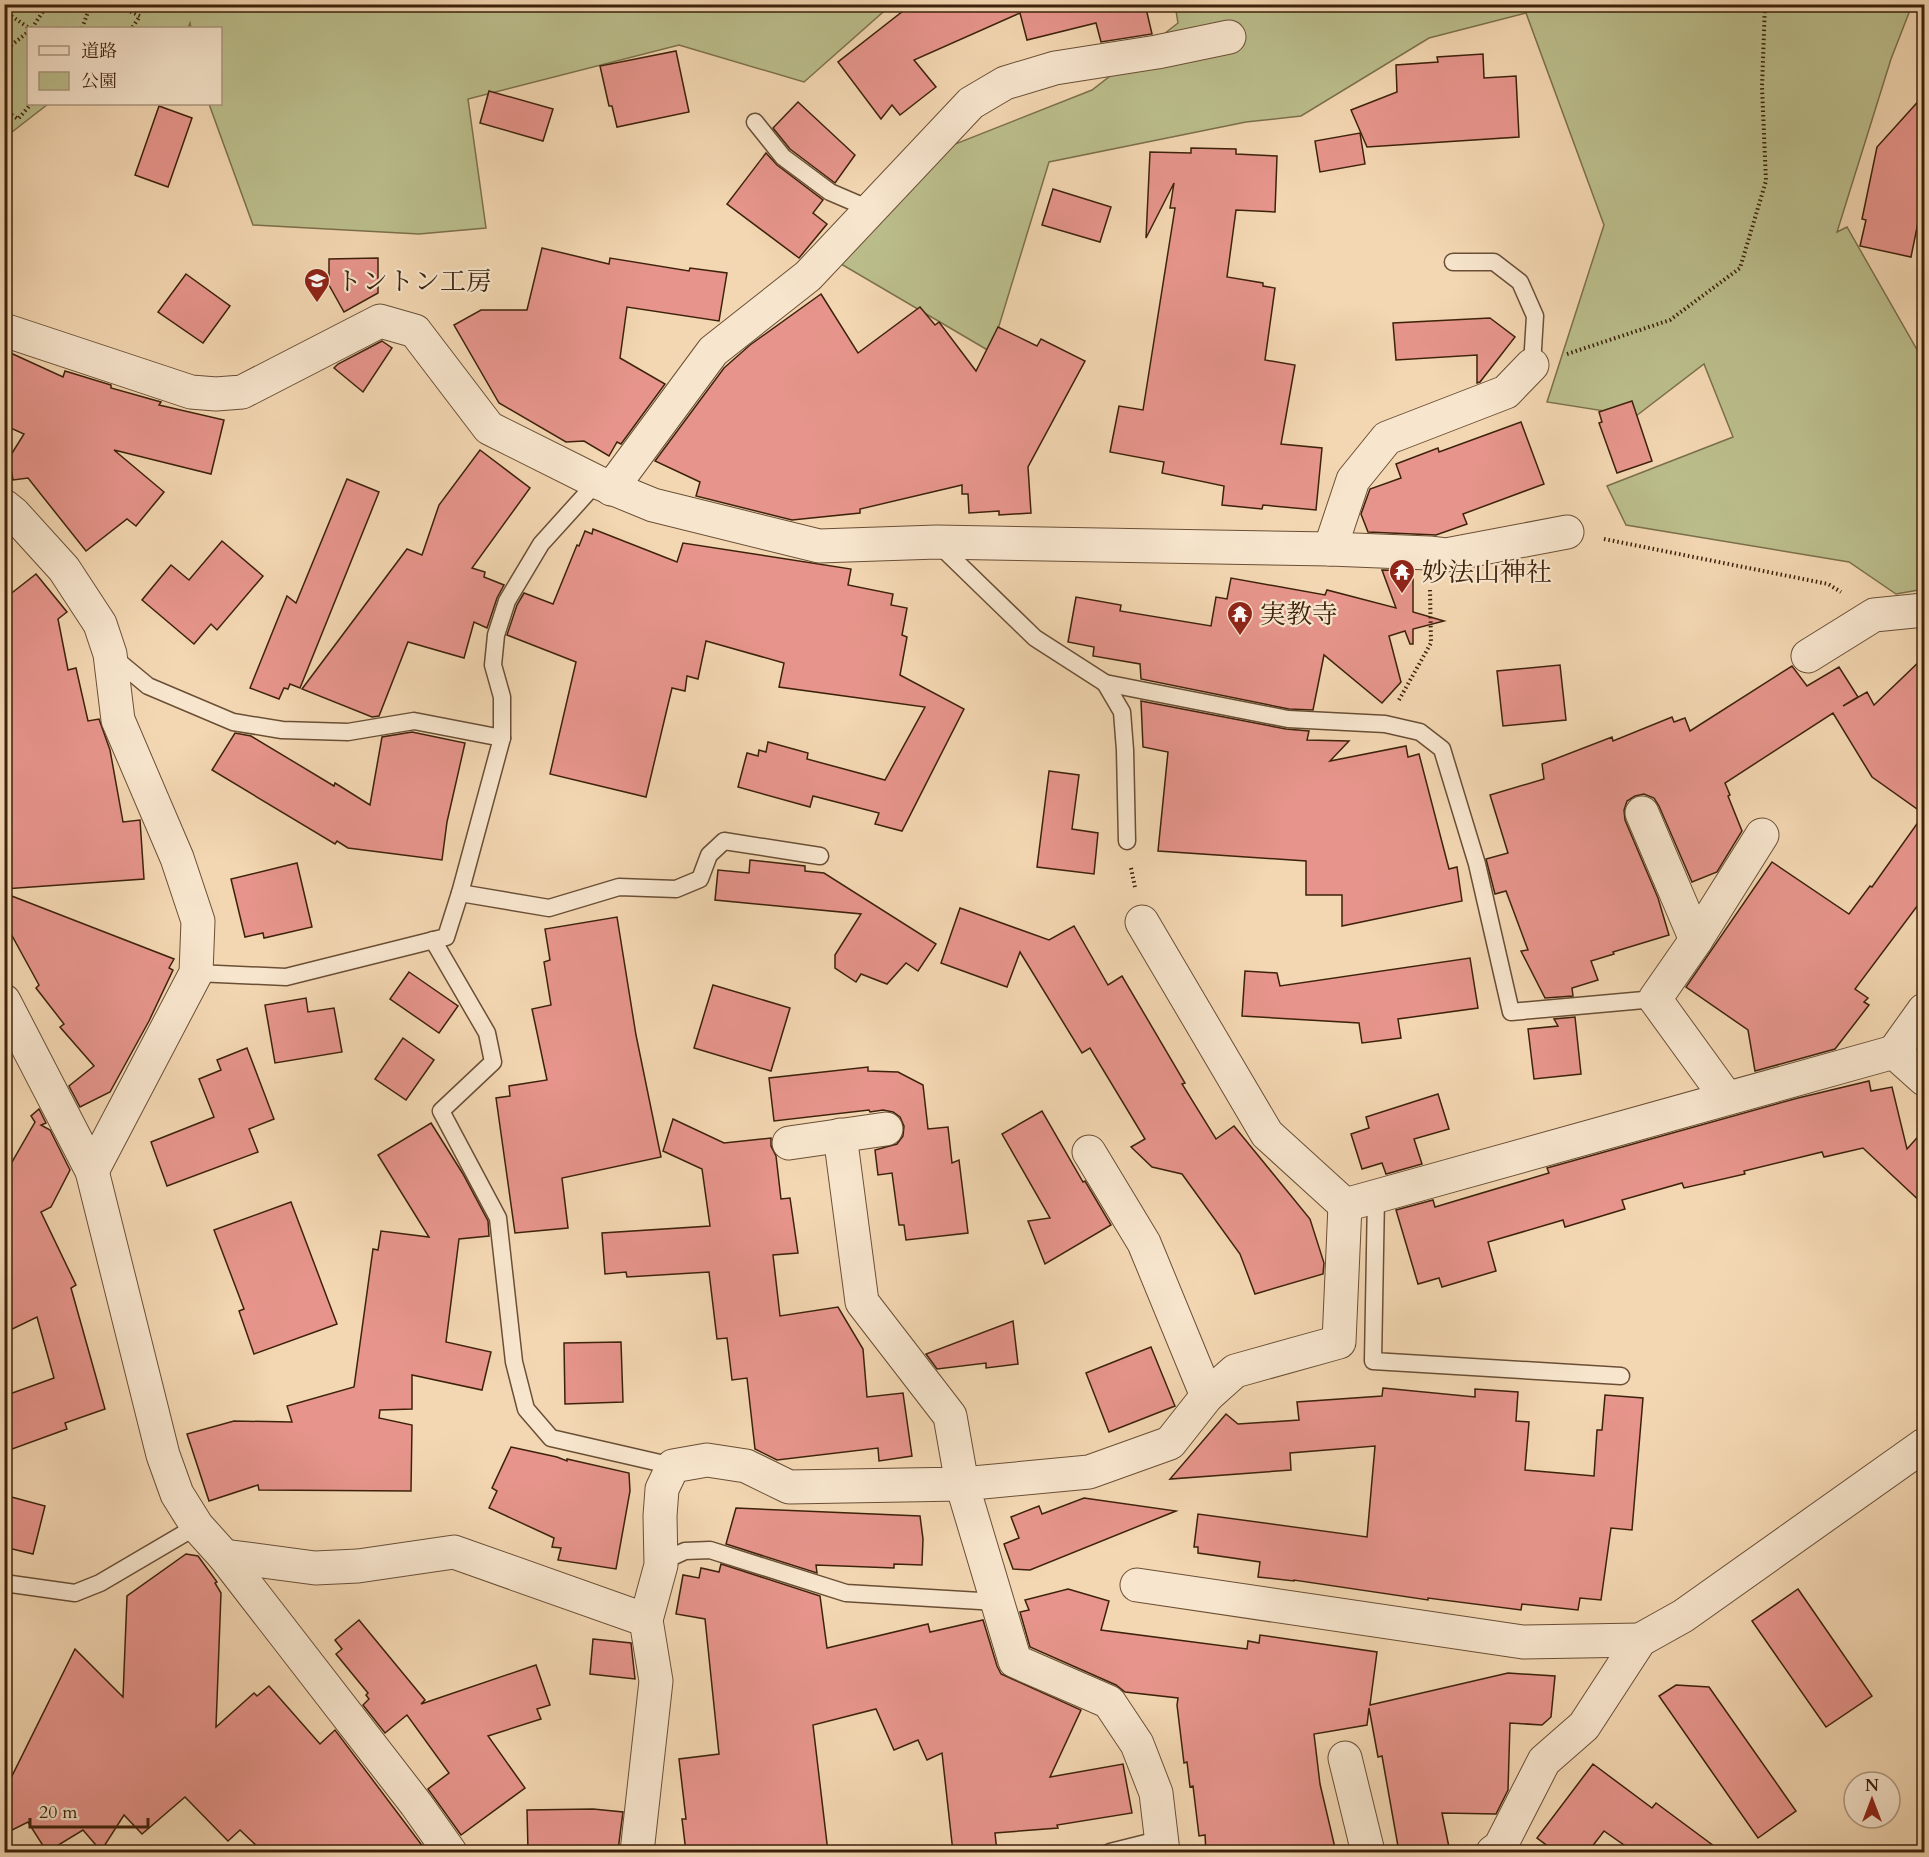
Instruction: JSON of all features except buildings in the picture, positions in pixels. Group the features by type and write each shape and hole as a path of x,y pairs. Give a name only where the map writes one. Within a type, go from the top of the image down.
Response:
{"street":[{"path":"604,486 712,351 808,276 971,103 1005,84 1055,68 1157,52 1230,37"},
{"path":"4,330 191,392 216,394 242,392 380,321 415,331 489,428 604,486 653,505 819,546 937,542 1330,549 1446,555 1568,532"},
{"path":"1330,549 1353,480 1387,438 1506,392 1532,365"},
{"path":"4,506 64,569 100,624 110,654 118,720 177,858 198,921 196,973 92,1171"},
{"path":"1808,656 1874,615 1924,610"},
{"path":"1642,813 1696,940"},
{"path":"1726,1097 1655,999 1696,940 1761,836"},
{"path":"1142,922 1267,1134 1345,1205"},
{"path":"4,1001 92,1171 163,1455 177,1494 197,1526 224,1556 416,1804 450,1852"},
{"path":"1345,1205 1894,1052 1924,1010"},
{"path":"1894,1052 1924,1079"},
{"path":"789,1143 886,1129"},
{"path":"840,1135 862,1302 950,1416 962,1484 1016,1661 1109,1702 1137,1744 1156,1793 1162,1846"},
{"path":"1089,1152 1144,1243 1207,1396"},
{"path":"638,1852 657,1681 646,1620 661,1562 662,1489 673,1466 707,1460 747,1466 789,1487 962,1484 1089,1472 1170,1443 1207,1396 1235,1371 1339,1342 1345,1205"},
{"path":"1493,1852 1500,1847 1544,1761 1584,1726 1640,1640 1683,1616 1924,1445"},
{"path":"224,1556 315,1568 358,1566 454,1552 646,1620"},
{"path":"1137,1585 1523,1642 1640,1640"},
{"path":"1345,1758 1368,1852"}],"lane":[{"path":"755,122 783,157 830,192 872,210"},
{"path":"1453,262 1494,262 1520,282 1535,316 1532,365"},
{"path":"196,973 286,977 446,937 502,738 502,697 493,664 496,635 507,602 541,544 604,486"},
{"path":"937,542 1035,638 1105,683 1288,719 1385,724 1420,732 1442,749 1478,864 1511,1012 1655,999"},
{"path":"110,654 148,686 233,722 282,730 348,732 414,721 502,738"},
{"path":"1105,683 1122,712 1125,750 1126,841"},
{"path":"460,893 549,908 619,887 676,889 700,879 709,855 724,841 820,856"},
{"path":"433,940 487,1033 493,1062 441,1112 498,1218 514,1362 526,1409 551,1437 673,1466"},
{"path":"1376,1196 1373,1361 1621,1376"},
{"path":"4,1583 75,1593 100,1583 197,1526"},
{"path":"661,1562 685,1551 710,1550 846,1593 997,1602"},
{"path":"1110,1852 1162,1846"}],"path":[{"path":"32,27 48,4"},
{"path":"82,27 91,4"},
{"path":"114,4 140,16 133,27"},
{"path":"1532,365 1670,320 1740,268 1766,181 1761,87 1765,4"},
{"path":"4,11 27,28"},
{"path":"4,51 27,32"},
{"path":"4,110 18,119 30,105"},
{"path":"1568,532 1828,584 1874,615"},
{"path":"1385,724 1431,643 1429,553"},
{"path":"1126,841 1132,879 1144,910 1142,922"}],"green space":[{"path":"4,5 891,5 804,82 679,45 468,99 486,228 419,234 253,225 209,105 222,105 222,27 191,27 190,23 188,27 27,27 27,105 47,105 12,132 5,130"},
{"path":"1175,5 1912,5 1891,59 1837,232 1847,227 1924,362 1924,589 1896,594 1849,562 1626,525 1607,486 1733,437 1704,364 1636,416 1547,402 1604,225 1526,13 1429,38 1301,116 1246,122 1049,162 991,352 841,264 902,165 1092,90 1178,23"}],"place":[{"name":"トントン工房","path":"317,304"},
{"name":"妙法山神社","path":"1402,595"},
{"name":"実教寺","path":"1240,637"}]}
